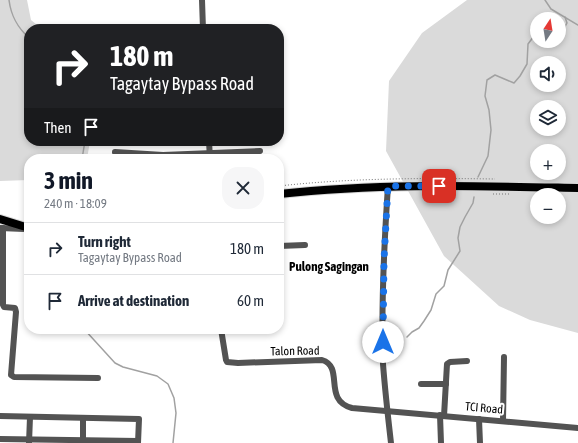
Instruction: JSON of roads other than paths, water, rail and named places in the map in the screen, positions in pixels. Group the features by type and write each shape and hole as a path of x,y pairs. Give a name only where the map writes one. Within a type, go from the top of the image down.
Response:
{"main road":[{"path":"284,194 388,186 578,188"},
{"path":"0,219 24,226"}],"street":[{"path":"202,0 202,24"},
{"path":"230,154 260,151"},
{"path":"115,152 147,154"},
{"path":"388,186 384,260 383,335 384,381 391,443"},
{"path":"24,228 1,228 3,305 4,307 15,308 16,312 11,375 14,377 98,378"},
{"path":"284,246 305,245"},
{"name":"Talon Road","path":"222,334 227,362 238,363 322,360 331,365 338,398 345,406 388,411"},
{"path":"503,421 504,357"},
{"path":"441,443 447,364 450,362 467,361"},
{"path":"421,384 446,384"},
{"name":"TCI Road","path":"388,411 578,428"},
{"path":"0,416 139,419 138,442 30,441 0,439"},
{"path":"30,417 30,441"},
{"path":"83,418 83,442"},
{"path":"479,419 480,443"}],"waterway":[{"path":"9,0 15,21 24,33"},
{"path":"545,0 551,9 578,25"},
{"path":"566,20 566,25"},
{"path":"478,177 488,156 491,130 489,110 485,96 487,80 495,75 514,83 527,64 528,44 530,41"},
{"path":"83,154 84,146"},
{"path":"407,337 419,328 431,310 436,294 444,286 448,270 460,251 458,238 460,227 473,203 474,197"},
{"path":"89,334 115,363 123,367 157,376 168,384 174,398 176,413 173,443"}],"district":[{"name":"Pulong Sagingan","path":"329,266"}]}
